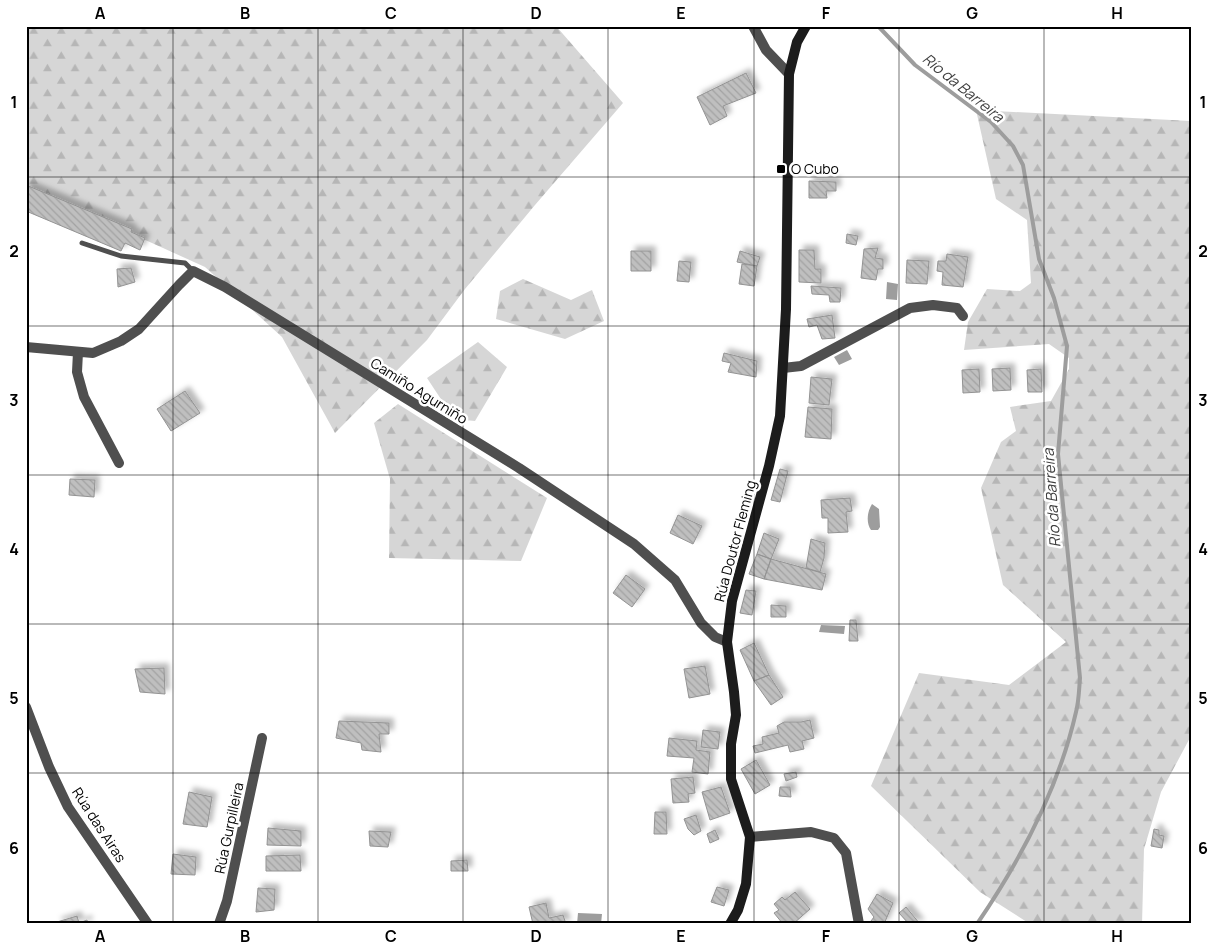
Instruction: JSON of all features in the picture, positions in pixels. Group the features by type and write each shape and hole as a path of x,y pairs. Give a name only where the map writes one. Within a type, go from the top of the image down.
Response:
{"main road":[{"name":"Rúa Doutor Fleming","path":"730,924 738,910 746,884 750,837 731,779 731,744 736,715 727,642 732,601 769,466 780,416 786,309 789,74 797,42 806,26"}],"street":[{"path":"753,26 766,50 789,74"},
{"path":"26,347 93,352 121,341 140,329 194,271"},
{"name":"Camiño Agurniño","path":"194,271 225,287 519,468 634,544 675,580 702,623 715,638 727,642"},
{"path":"783,368 801,366 910,308 933,305 957,308 963,316"},
{"path":"78,352 77,372 84,397 119,463"},
{"name":"Rúa das Airas","path":"26,707 68,807 148,924"},
{"name":"Rúa Gurpilleira","path":"219,924 227,901 262,738"},
{"path":"750,837 811,832 834,838 846,852 859,924"}],"lane":[{"path":"82,243 121,256 185,263 194,271"}],"green space":[{"path":"26,26 556,26 623,103 465,289 427,340 335,433 282,337 205,267 26,186"},
{"path":"976,110 1191,121 1191,736 1161,792 1144,849 1142,924 1030,924 980,892 871,786 919,673 1009,685 1066,642 1003,585 981,488 1001,442 1016,431 1010,407 1051,401 1069,369 1069,358 1049,344 964,350 968,322 987,289 1020,291 1031,283 1027,220 996,199"},
{"path":"523,279 571,300 592,290 604,321 565,339 496,319 500,291"},
{"path":"478,342 507,367 475,421 454,419 427,378"},
{"path":"398,404 547,498 521,561 389,558 390,479 374,423"}],"shaded area":[{"path":"887,282 898,284 897,300 886,299"},
{"path":"847,350 852,359 839,365 834,357"},
{"path":"872,504 879,509 880,527 878,530 871,530 868,524 868,514"},
{"path":"821,625 845,626 844,634 819,632"},
{"path":"578,913 602,914 601,924 577,924"}],"building":[{"path":"746,73 756,93 723,106 727,116 710,125 697,97"},
{"path":"809,181 836,182 836,191 826,191 827,198 809,198"},
{"path":"26,185 132,229 131,232 145,238 140,250 125,243 121,251 26,211"},
{"path":"847,234 858,236 856,245 846,243"},
{"path":"878,248 875,258 883,259 883,269 878,269 876,280 861,278 864,249"},
{"path":"799,250 814,250 815,269 821,269 821,283 799,282"},
{"path":"631,251 651,251 651,271 631,271"},
{"path":"740,251 760,257 757,266 737,262"},
{"path":"947,254 968,257 963,287 942,285 943,272 937,271 938,261 946,261"},
{"path":"907,260 929,261 927,284 906,283"},
{"path":"679,261 691,262 689,282 677,281"},
{"path":"742,264 757,266 754,286 739,284"},
{"path":"131,268 135,282 118,287 117,269"},
{"path":"811,286 841,288 840,302 830,302 829,295 812,294"},
{"path":"832,315 835,338 822,339 817,325 809,327 807,319"},
{"path":"724,353 757,361 756,377 728,372 731,363 722,361"},
{"path":"1010,368 1011,390 993,391 992,369"},
{"path":"979,369 980,392 963,393 962,370"},
{"path":"1041,369 1042,392 1028,392 1027,370"},
{"path":"811,377 832,379 829,405 809,403"},
{"path":"185,391 200,413 171,431 157,409"},
{"path":"808,407 832,409 831,439 805,437"},
{"path":"780,469 788,471 780,502 771,500"},
{"path":"70,479 95,480 94,497 69,495"},
{"path":"850,498 852,511 846,512 848,532 828,533 828,518 822,518 821,500"},
{"path":"678,515 702,526 693,544 670,533"},
{"path":"764,533 779,539 771,559 757,554"},
{"path":"811,539 825,543 824,558 820,572 806,568"},
{"path":"757,554 771,559 764,579 749,574"},
{"path":"771,559 826,574 822,590 764,579"},
{"path":"626,575 645,589 632,607 613,593"},
{"path":"746,590 756,591 752,615 740,613"},
{"path":"771,605 786,606 786,617 771,617"},
{"path":"850,620 856,620 858,641 849,641"},
{"path":"754,643 769,675 754,681 740,650"},
{"path":"705,666 710,694 689,698 684,669"},
{"path":"164,668 165,694 140,692 135,669"},
{"path":"769,675 783,697 771,705 754,681"},
{"path":"810,720 814,738 802,741 804,749 790,752 788,745 755,753 753,746 763,744 762,737 779,733 777,726 784,722"},
{"path":"339,721 389,723 389,734 379,734 381,752 362,750 361,743 336,738"},
{"path":"703,730 720,732 718,749 701,747"},
{"path":"669,738 697,741 696,750 710,752 708,774 692,772 694,758 667,756"},
{"path":"756,760 770,785 755,794 741,769"},
{"path":"796,772 797,777 786,781 784,774"},
{"path":"693,777 695,793 688,794 689,802 673,803 671,779"},
{"path":"721,787 730,813 710,820 702,792"},
{"path":"780,787 790,787 791,797 779,796"},
{"path":"189,792 212,797 207,827 183,824"},
{"path":"655,812 666,812 667,834 654,834"},
{"path":"696,815 701,831 694,835 688,829 684,819"},
{"path":"268,828 301,831 301,846 267,845"},
{"path":"1154,829 1159,830 1159,835 1164,836 1162,848 1151,846"},
{"path":"715,830 719,839 710,843 707,834"},
{"path":"369,831 391,832 388,847 370,846"},
{"path":"173,854 196,857 195,875 171,874"},
{"path":"300,855 301,871 266,871 266,856"},
{"path":"467,860 468,871 451,871 451,861"},
{"path":"717,887 729,890 724,906 711,902"},
{"path":"258,888 275,889 274,910 256,912"},
{"path":"795,892 810,909 793,924 783,924 774,913 779,910 774,904 782,897 785,900"},
{"path":"877,894 893,903 884,924 875,924 871,921 874,917 868,909"},
{"path":"546,903 549,918 563,915 566,924 533,924 529,907"},
{"path":"906,907 920,924 906,924 908,923 899,913"},
{"path":"77,916 79,923 87,920 88,924 57,924 57,922"}],"waterway":[{"name":"Río da Barreira","path":"878,26 915,65 991,122 1013,146 1023,165 1039,259 1054,298 1067,346 1058,454 1080,678 1078,704 1069,740 1049,795 1023,849 977,924"}],"place":[{"name":"O Cubo","path":"781,169"}]}
